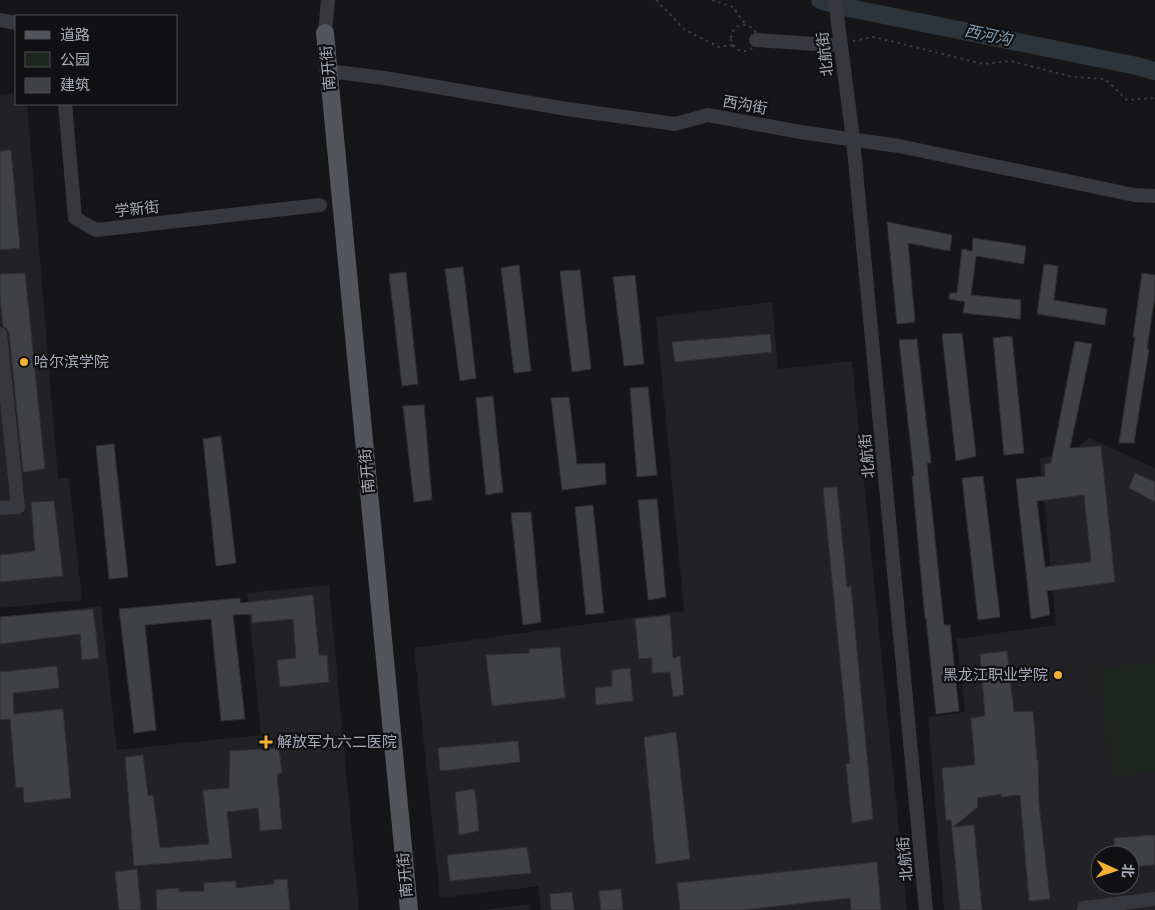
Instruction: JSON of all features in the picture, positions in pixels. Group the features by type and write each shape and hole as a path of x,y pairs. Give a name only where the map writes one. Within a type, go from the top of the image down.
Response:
{"main road":[{"name":"南开街","path":"325,33 409,910"}],"street":[{"path":"325,33 328,0"},
{"name":"北航街","path":"835,0 853,139 926,910"},
{"path":"0,20 15,23"},
{"path":"756,40 831,45"},
{"name":"西沟街","path":"328,71 384,78 567,109 675,124 708,115 909,148 1134,195 1155,196"},
{"name":"学新街","path":"65,105 75,218 96,230 320,205"},
{"path":"0,334 18,507 0,508"},
{"path":"1084,910 1084,908 1155,899"}],"path":[{"path":"656,0 685,30 719,48 734,45"},
{"path":"712,0 733,7 746,25"},
{"path":"831,45 874,37 983,64 1011,61 1073,77 1105,79 1127,100 1155,98"}],"shaded area":[{"name":"哈尔滨学院","path":"15,93 15,105 27,105 58,478 69,478 82,600 0,608 0,95"},
{"path":"772,302 778,369 852,361 907,910 541,910 538,886 440,898 414,648 684,611 656,317"},
{"name":"黑龙江职业学院","path":"1089,438 1155,468 1155,910 944,910 928,717 965,712 957,639 1056,625 1040,458 1072,452"},
{"name":"解放军九六二医院","path":"329,585 359,910 0,910 0,617 101,606 117,750 261,735 247,593"},
{"path":"530,904 531,910 484,910"}],"green space":[{"path":"1155,663 1155,771 1111,776 1101,669"}],"building":[{"path":"11,150 20,248 0,250 0,151"},
{"path":"887,222 952,235 950,251 908,243 915,322 897,324"},
{"path":"973,238 1026,246 1024,264 976,256 971,295 1021,300 1020,319 963,313 965,302 949,299 950,293 957,293 962,249 972,251"},
{"path":"1044,264 1058,266 1054,300 1107,309 1105,325 1037,314"},
{"path":"519,265 531,371 514,373 501,268"},
{"path":"463,267 476,378 460,381 445,269"},
{"path":"580,270 591,369 572,372 560,271"},
{"path":"406,272 418,384 402,386 389,274"},
{"path":"25,273 45,469 23,472 9,333 3,326 0,274"},
{"path":"1142,273 1155,275 1155,295 1147,349 1149,349 1134,443 1119,443 1135,337 1133,337"},
{"path":"635,275 644,364 624,366 613,277"},
{"path":"962,333 976,456 956,461 942,334"},
{"path":"770,334 772,352 675,362 672,342"},
{"path":"1012,336 1024,453 1004,455 993,338"},
{"path":"917,339 931,463 927,463 944,625 950,625 959,711 936,714 925,619 912,476 914,476 899,340"},
{"path":"1075,341 1092,344 1070,448 1101,446 1115,582 1047,591 1050,615 1031,619 1016,479 1045,476 1045,464 1051,463","holes":["1084,495 1091,562 1045,567 1037,501"]},
{"path":"648,387 657,475 637,477 630,388"},
{"path":"493,396 503,492 486,495 476,398"},
{"path":"569,397 577,464 605,463 606,484 562,490 551,398"},
{"path":"424,405 432,500 414,502 403,406"},
{"path":"221,436 236,563 216,566 203,439"},
{"path":"114,444 128,577 109,579 96,446"},
{"path":"1135,473 1155,482 1155,502 1129,488"},
{"path":"983,476 1000,617 978,620 962,478"},
{"path":"837,487 847,587 851,586 873,819 852,823 846,764 850,763 823,488"},
{"path":"657,499 666,597 648,600 638,500"},
{"path":"54,501 63,576 0,582 0,555 35,551 31,502"},
{"path":"593,505 604,613 586,615 575,507"},
{"path":"531,512 541,622 523,625 511,513"},
{"path":"313,595 319,655 327,655 329,682 280,687 277,660 296,658 293,619 252,623 252,614 233,615 245,719 221,721 211,619 145,625 156,730 134,733 119,609 240,598 240,603"},
{"path":"93,609 99,658 82,660 80,634 0,644 0,617"},
{"path":"670,615 673,658 680,656 684,695 673,697 670,672 652,673 652,658 639,659 635,619"},
{"path":"560,647 565,698 492,706 486,655 529,653 529,649"},
{"path":"1007,651 1014,712 1033,711 1038,760 1039,804 1050,899 1029,901 1020,795 1001,797 1001,794 977,798 978,807 953,827 974,825 982,910 960,910 951,820 946,820 942,768 975,765 971,718 985,716 980,654"},
{"path":"57,666 59,688 13,693 14,714 63,709 71,798 24,803 23,787 16,788 10,719 0,720 0,672"},
{"path":"630,668 633,701 596,705 595,688 612,686 612,670"},
{"path":"676,732 690,859 656,864 644,737"},
{"path":"518,741 520,762 440,771 438,748"},
{"path":"279,748 282,773 277,774 282,829 260,831 258,808 227,812 232,858 134,866 125,757 143,755 148,796 153,795 160,848 209,844 203,790 229,788 230,751"},
{"path":"475,789 479,831 459,835 455,792"},
{"path":"1155,835 1155,865 1140,866 1140,845 1114,845 1114,838"},
{"path":"527,847 531,873 450,881 447,855"},
{"path":"877,862 881,910 851,910 850,898 742,910 680,910 677,883"},
{"path":"137,869 141,910 119,910 115,872"},
{"path":"287,879 290,910 157,910 156,890 179,888 179,892 204,891 204,883 236,881 236,888 274,884 274,880"},
{"path":"621,889 623,910 601,910 599,891"},
{"path":"572,892 574,910 551,910 550,894"}],"waterway":[{"name":"西河沟","path":"820,0 844,7 1155,71"}],"place":[{"name":"哈尔滨学院","path":"24,362"},
{"name":"黑龙江职业学院","path":"1058,675"},
{"name":"解放军九六二医院","path":"266,742"}]}
